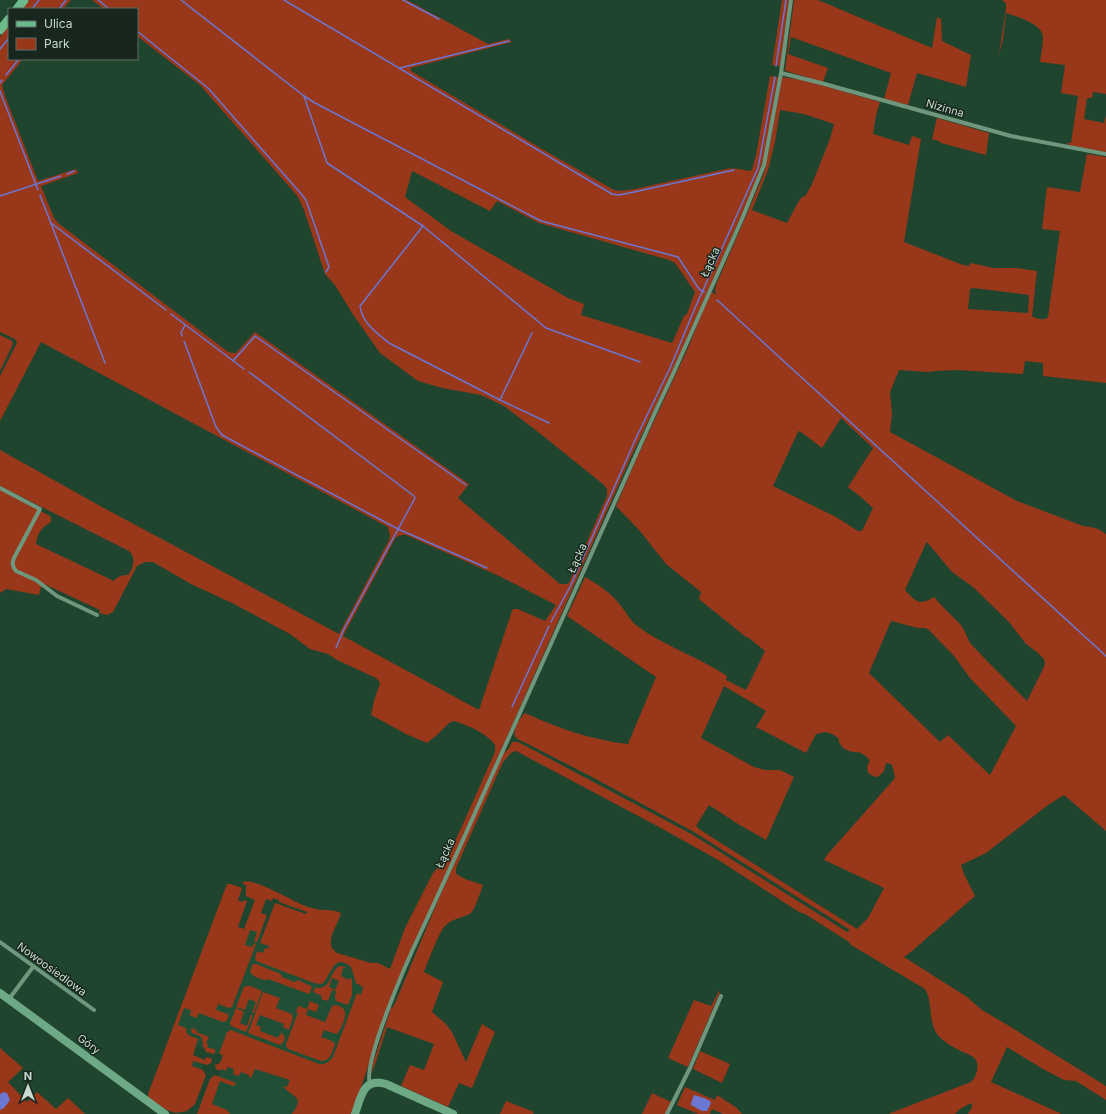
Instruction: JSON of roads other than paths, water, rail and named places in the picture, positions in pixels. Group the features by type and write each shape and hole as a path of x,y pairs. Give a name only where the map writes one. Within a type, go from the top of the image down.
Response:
{"main road":[{"path":"18,8 24,0"},
{"path":"0,30 8,20"}],"street":[{"name":"Łącka","path":"355,1114 363,1091 370,1084 369,1077 373,1057 390,1004 411,952 456,857 673,374 742,219 760,174 767,150 781,73 791,0"},
{"name":"Nizinna","path":"781,73 1010,136 1106,154"},
{"path":"0,488 40,508 12,562 14,569 36,580 57,596 97,615"},
{"name":"Nowoosiedlowa","path":"0,942 94,1010"},
{"path":"9,999 33,966"},
{"name":"Góry","path":"0,993 166,1114"},
{"path":"667,1114 690,1068 721,996"},
{"path":"370,1084 378,1082 386,1084 453,1114"}],"water":[{"path":"4,1092 7,1093 10,1100 4,1108 0,1110 0,1094"},
{"path":"694,1095 710,1101 711,1103 707,1111 702,1111 691,1105"}],"waterway":[{"path":"33,8 39,0"},
{"path":"60,8 66,0"},
{"path":"98,0 108,8"},
{"path":"181,0 315,103 541,221 678,257 699,289 704,292"},
{"path":"284,0 612,194 619,195 734,170"},
{"path":"403,0 439,19"},
{"path":"776,66 786,0"},
{"path":"138,32 208,88 303,196 306,200 329,267 326,272"},
{"path":"0,49 8,39"},
{"path":"400,68 509,41"},
{"path":"6,75 18,60"},
{"path":"551,622 571,585 636,438 670,368 695,308 758,168 775,77"},
{"path":"0,91 38,190"},
{"path":"304,96 327,163 423,226 546,328 640,362"},
{"path":"67,174 74,171"},
{"path":"0,196 61,176"},
{"path":"40,195 105,363"},
{"path":"51,223 166,310"},
{"path":"423,226 360,306 361,312 367,323 389,343 500,400 549,423"},
{"path":"717,300 1106,656"},
{"path":"171,314 244,369"},
{"path":"182,336 181,333 185,325"},
{"path":"500,400 532,333"},
{"path":"233,361 255,336 466,485"},
{"path":"184,341 216,427 222,435 398,529 487,568"},
{"path":"249,372 415,498 344,629 336,648"},
{"path":"512,707 549,626"}]}
